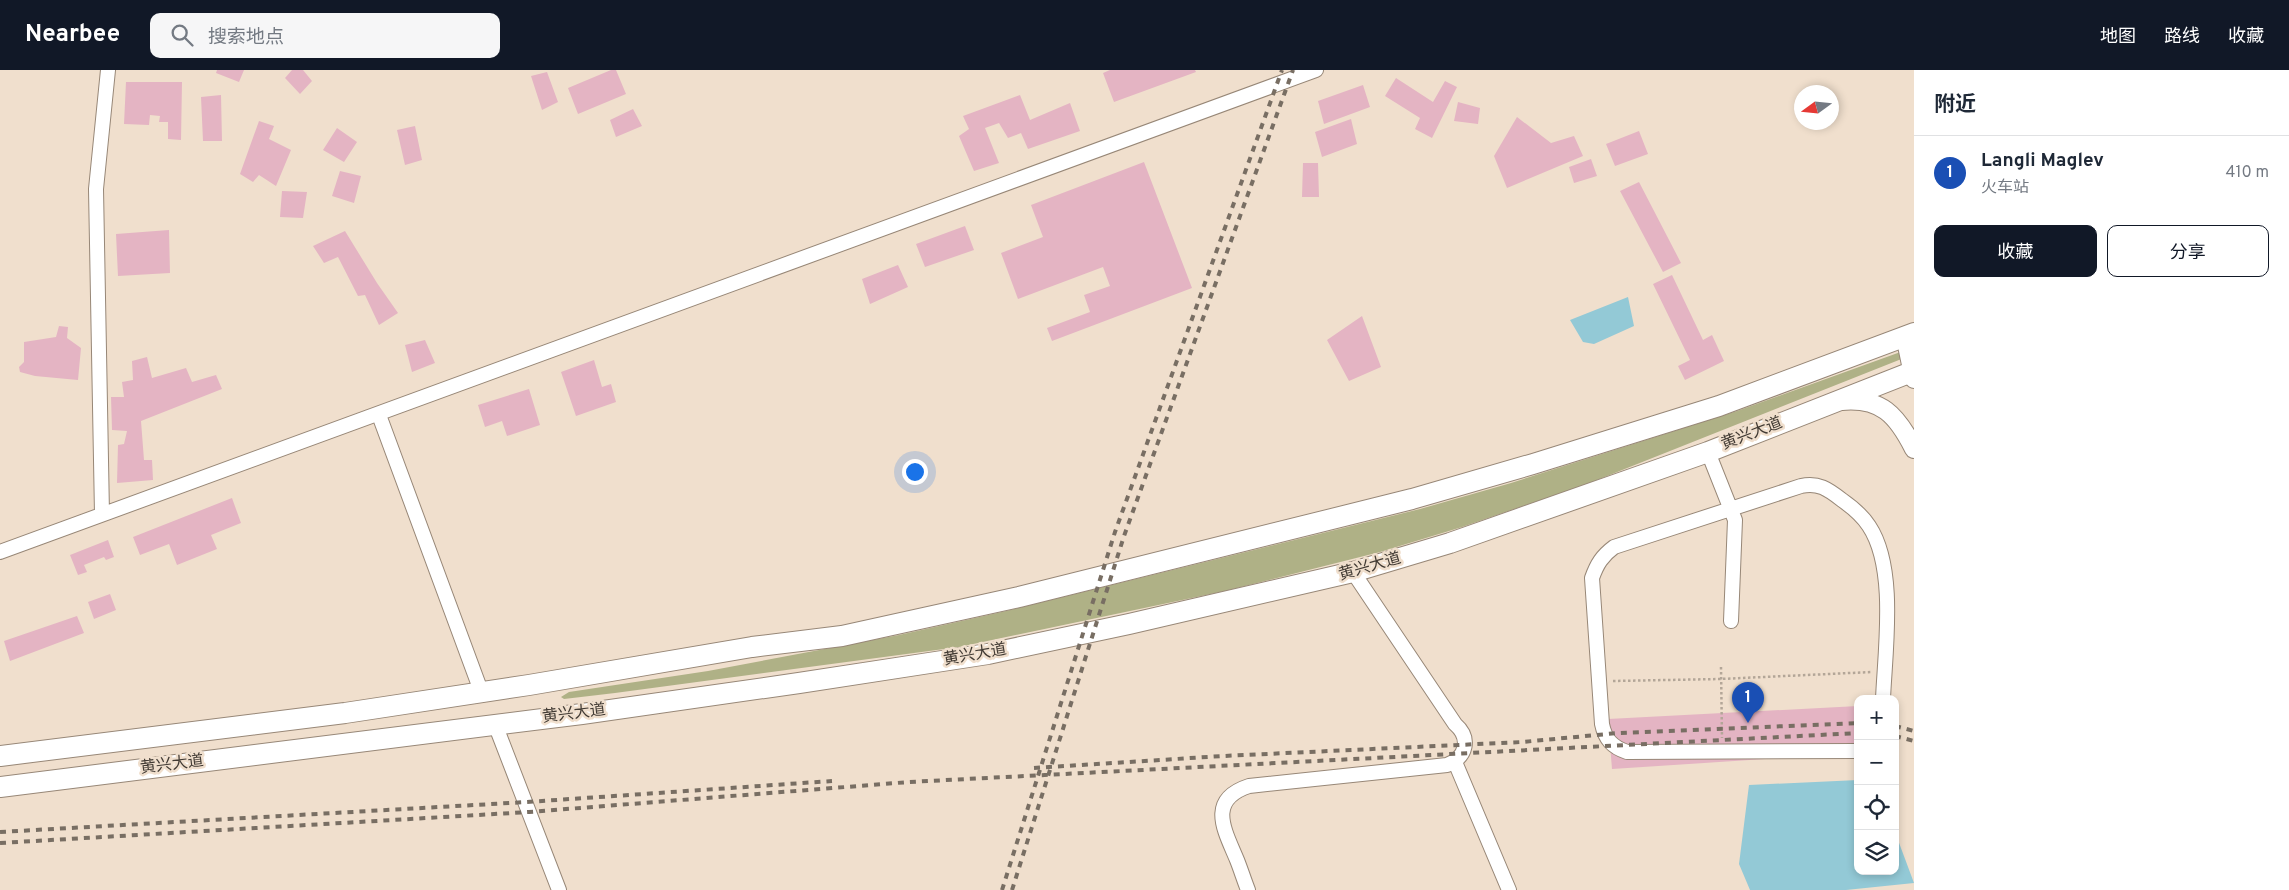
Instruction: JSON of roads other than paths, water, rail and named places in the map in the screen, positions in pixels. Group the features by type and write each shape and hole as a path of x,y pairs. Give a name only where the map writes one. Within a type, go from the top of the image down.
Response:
{"highway":[{"name":"黄兴大道","path":"0,756 345,713 482,690 529,685 752,647 842,636 1019,597 1412,499 1523,467 1718,406 1909,334"},
{"name":"黄兴大道","path":"0,787 495,724 799,683 988,654 1353,572 1450,543 1708,452 1913,374"}],"main road":[{"path":"1909,334 1913,374"},
{"path":"1838,401 1856,399 1871,402 1884,408 1898,421 1914,448"}],"street":[{"path":"102,514 96,189 108,70"},
{"path":"0,552 1316,70"},
{"path":"380,414 482,690"},
{"path":"1708,452 1732,508 1735,520 1730,621"},
{"path":"1854,751 1627,752 1617,749 1604,734 1592,578 1596,566 1604,555 1614,547 1809,484 1826,488 1856,510 1870,527 1882,556 1888,589 1883,695"},
{"path":"1248,890 1221,824 1225,804 1239,790 1249,786 1447,765 1455,762 1464,751 1464,736 1353,572"},
{"path":"495,724 559,890"},
{"path":"1455,762 1509,890"}],"water":[{"path":"1628,297 1634,326 1594,344 1583,342 1570,320"},
{"path":"1854,780 1854,875 1899,875 1899,843 1914,883 1846,890 1750,890 1739,864 1749,785"}],"railway":[{"path":"1002,890 1115,532 1282,70"},
{"path":"1012,890 1124,536 1293,70"},
{"path":"1034,768 1223,756 1522,742 1618,733 1854,723"},
{"path":"1899,727 1914,731"},
{"path":"0,843 529,812 909,782 1854,733"},
{"path":"1899,737 1914,741"},
{"path":"0,832 527,802 832,781"}],"place":[{"name":"Langli Maglev","path":"1748,723"}]}
